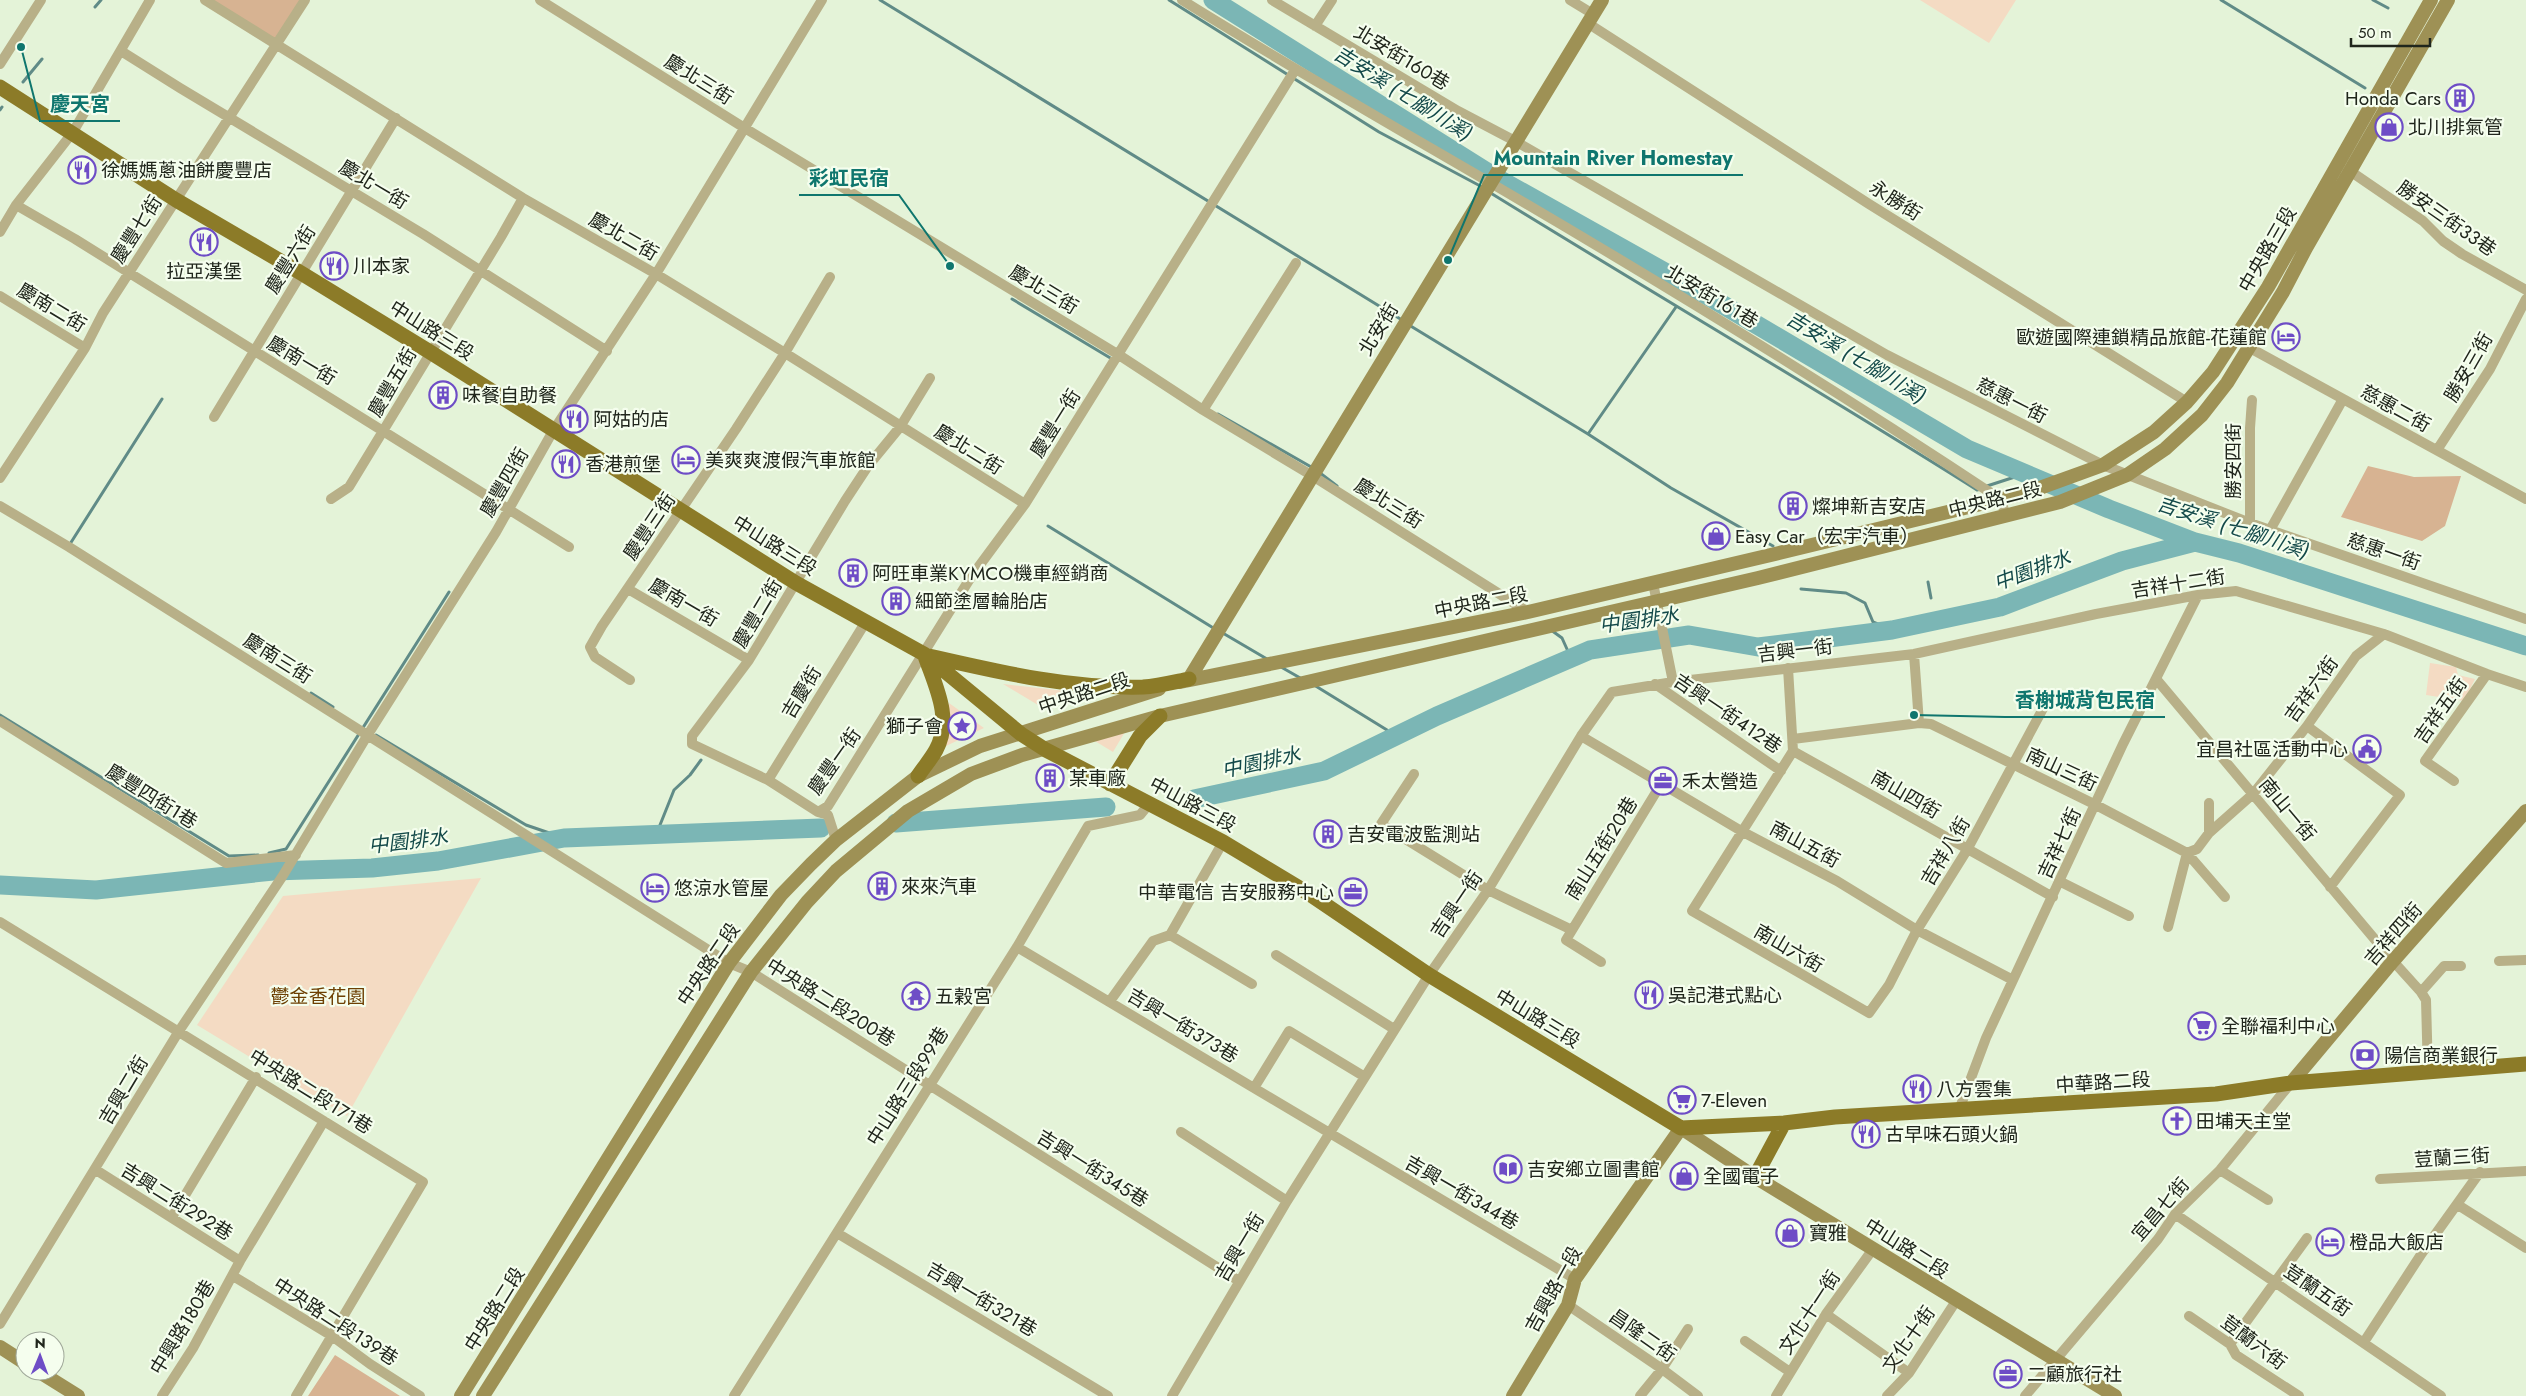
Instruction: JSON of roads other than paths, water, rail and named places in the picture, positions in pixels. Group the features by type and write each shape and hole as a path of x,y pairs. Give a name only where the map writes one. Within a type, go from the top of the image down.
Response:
{"main road":[{"name":"中山路三段","path":"0,87 73,132 176,200 302,273 430,352 796,583 924,654 1021,734 1046,750 1223,842 1312,895 1429,976 1681,1128"},
{"path":"924,654 1018,676 1105,686 1146,687 1188,679"},
{"path":"918,776 937,748 943,727 939,690 924,654"},
{"path":"1110,784 1140,736 1160,716"},
{"name":"中華路二段","path":"1681,1128 1784,1124 1835,1117 2216,1094 2291,1083 2428,1074 2526,1064"},
{"path":"1755,1177 1784,1124"}],"street":[{"path":"0,64 41,0"},
{"path":"0,232 16,205 73,132 150,0"},
{"name":"慶北二街","path":"205,0 277,47 396,118 523,198 656,274 785,353 1025,504"},
{"name":"慶豐七街","path":"0,478 86,348 102,313 231,118 306,0"},
{"name":"慶北三街","path":"540,0 743,127 1119,355 1203,410 1311,475 1528,612"},
{"name":"慶豐四街","path":"282,878 509,509 553,431 656,274 743,127 822,0"},
{"name":"北安街161巷","path":"1182,0 1295,70 1493,177 1865,409 2000,499"},
{"name":"北安街160巷","path":"1272,0 1512,145"},
{"path":"1315,26 1332,0"},
{"name":"永勝街","path":"1570,0 1591,19 1869,204 2187,402"},
{"name":"北安街","path":"1188,679 1602,0"},
{"name":"中央路三段","path":"2086,472 2103,465 2154,432 2187,402 2213,372 2250,317 2431,0"},
{"name":"中央路三段","path":"2121,478 2165,449 2202,415 2227,383 2283,292 2448,0"},
{"name":"慶北一街","path":"121,51 481,270 607,351"},
{"name":"慶豐一街","path":"818,812 828,806 971,577 1025,504 1295,70"},
{"name":"慶豐六街","path":"214,417 396,118"},
{"name":"慈惠一街","path":"1512,145 1888,355 2103,465 2121,478 2526,619"},
{"name":"勝安三街33巷","path":"2350,172 2423,220 2443,241 2462,254 2526,290"},
{"name":"慶豐五街","path":"331,499 349,487 523,198"},
{"name":"慶南一街","path":"16,205 75,239 128,274 569,547"},
{"path":"1203,410 1296,263"},
{"name":"慶豐三街","path":"630,680 595,657 590,647 602,626 785,353 830,277"},
{"name":"慶南二街","path":"0,296 86,348"},
{"name":"勝安三街","path":"2437,450 2490,369 2526,299"},
{"name":"慈惠二街","path":"2250,348 2526,499"},
{"name":"慶豐二街","path":"836,840 828,815 818,812 768,780 692,744 692,736 749,660 868,466 900,427 930,378"},
{"path":"2270,530 2343,399"},
{"name":"勝安四街","path":"2250,523 2250,428 2252,400"},
{"name":"中央路二段","path":"483,1396 740,967 781,895 836,840 918,776 980,746 1188,679 1528,612 2026,493 2086,472"},
{"name":"中央路二段","path":"460,1396 740,967 836,871 908,811 971,774 1022,756 1160,716 1658,603 2060,502 2121,478"},
{"path":"2000,499 2006,515"},
{"name":"慶南三街","path":"0,506 69,547 368,736 740,967"},
{"path":"1653,582 1672,680"},
{"name":"慶南一街","path":"628,589 749,660"},
{"name":"吉祥十二街","path":"1914,654 2198,594 2236,591 2384,634 2526,687"},
{"name":"吉祥七街","path":"1959,1110 1986,1038 2123,744 2157,680 2198,594"},
{"name":"吉慶街","path":"768,780 865,622"},
{"name":"吉祥六街","path":"2187,853 2196,849 2209,833 2252,794 2307,726 2356,656 2384,634"},
{"path":"1794,739 1920,723 1914,654"},
{"name":"吉興一街","path":"1172,1396 1287,1201 1330,1135 1394,1029 1488,890 1581,736 1612,692 1672,680 1914,654"},
{"path":"1743,832 1793,751 1794,739 1788,668"},
{"name":"吉祥五街","path":"2454,781 2425,762 2487,674"},
{"name":"南山一街","path":"2157,680 2330,887 2421,992"},
{"name":"吉興一街412巷","path":"1655,684 1781,771"},
{"name":"吉祥八街","path":"1869,1013 1889,985 1917,930 1967,850 2046,703"},
{"name":"慶豐四街1巷","path":"0,721 226,864 296,855"},
{"name":"南山三街","path":"1920,723 1931,724 2013,766 2096,805 2187,853"},
{"path":"2307,726 2400,795 2330,887"},
{"name":"南山五街","path":"1581,736 1743,832 1838,881 1917,930 2014,980"},
{"name":"南山四街","path":"1793,751 2053,897"},
{"path":"1414,774 1381,824 1488,890 1572,930 1566,940 1601,962"},
{"name":"南山五街20巷","path":"1572,930 1661,784"},
{"path":"2209,803 2209,833"},
{"name":"中山路三段99巷","path":"734,1396 928,1084 1017,947 1088,826 1140,815 1149,804"},
{"name":"吉祥四街","path":"2291,1083 2393,961 2526,811"},
{"name":"南山六街","path":"1743,832 1710,880 1692,911 1869,1013"},
{"path":"1110,1001 1153,941 1170,935 1223,842"},
{"path":"2187,853 2225,897"},
{"path":"2168,927 2187,853"},
{"name":"吉興二街","path":"0,1324 96,1170 179,1031 282,878"},
{"path":"2059,881 2129,916"},
{"name":"中央路二段171巷","path":"0,922 424,1182 332,1336"},
{"path":"1170,935 1252,984"},
{"name":"吉興一街373巷","path":"1017,947 1110,1001 1330,1135"},
{"path":"1276,955 1394,1029"},
{"path":"2498,962 2526,960"},
{"path":"2428,1074 2426,1000 2421,992 2444,966 2462,966"},
{"name":"中央路二段200巷","path":"740,967 928,1084"},
{"path":"1254,1088 1289,1031 1365,1077"},
{"path":"172,1217 256,1078"},
{"name":"宜昌七街","path":"2025,1396 2158,1239 2175,1214 2220,1170 2291,1083"},
{"name":"吉興一街345巷","path":"928,1084 1239,1281"},
{"name":"中興路180巷","path":"162,1396 193,1348 240,1261 324,1121"},
{"name":"中山路二段","path":"1681,1128 1755,1177 1956,1300 2056,1358 2115,1396"},
{"name":"吉興路一段","path":"1513,1396 1568,1305 1576,1279 1681,1128"},
{"path":"1181,1132 1287,1201"},
{"name":"吉興一街344巷","path":"1330,1135 1576,1279"},
{"name":"吉興二街292巷","path":"96,1170 240,1261"},
{"path":"2220,1170 2268,1200"},
{"name":"荳蘭三街","path":"2380,1179 2480,1172 2526,1171"},
{"path":"2364,1342 2422,1253 2480,1172"},
{"path":"2458,1205 2526,1248"},
{"name":"荳蘭五街","path":"2175,1214 2442,1396"},
{"name":"吉興一街321巷","path":"837,1233 1108,1396"},
{"path":"2230,1344 2307,1238"},
{"name":"文化十一街","path":"1776,1396 1826,1314 1872,1249"},
{"name":"中央路二段139巷","path":"233,1276 332,1336 370,1364 420,1396"},
{"name":"文化十街","path":"1887,1396 1909,1373 1956,1300"},
{"name":"昌隆二街","path":"1568,1305 1698,1396"},
{"path":"1826,1314 1909,1373"},
{"name":"荳蘭六街","path":"2189,1316 2230,1344 2236,1355 2300,1396"},
{"path":"1640,1396 1662,1369 1688,1329"},
{"path":"296,1396 332,1336"},
{"path":"1744,1341 1790,1372"},
{"path":"0,1347 15,1357"},
{"path":"54,1381 78,1396"}],"waterway":[{"path":"95,7 101,0"},
{"path":"880,0 1402,320"},
{"path":"1169,0 1379,132 1484,188"},
{"name":"吉安溪 (七腳川溪)","path":"1213,0 1495,177 1713,299 1967,449 2109,509 2195,542 2239,553 2526,646"},
{"path":"2221,0 2365,88"},
{"path":"2373,0 2388,8"},
{"path":"23,82 42,59"},
{"path":"1489,192 1977,490 1981,489"},
{"path":"1012,299 1112,359"},
{"path":"1588,434 1676,307"},
{"path":"1409,325 1588,434 1671,488 1773,546"},
{"path":"70,544 162,399"},
{"path":"1218,414 1313,468"},
{"path":"1320,473 1337,486"},
{"path":"1987,486 2024,474"},
{"path":"1048,526 1215,629"},
{"name":"中園排水","path":"1194,799 1324,771 1437,716 1590,650 1689,635 1758,647 1892,630 2000,607 2122,561 2195,542"},
{"path":"1928,582 1931,598"},
{"path":"1801,589 1846,593 1865,603 1873,622 1892,630"},
{"path":"269,853 286,849 449,592"},
{"path":"1551,630 1562,638 1571,658"},
{"path":"1221,632 1267,659"},
{"path":"1281,667 1302,679"},
{"path":"1314,685 1387,730 1391,739"},
{"path":"311,693 333,707"},
{"path":"0,715 229,856 258,855"},
{"path":"376,735 526,825 564,838"},
{"path":"656,835 674,790 690,775 701,760"},
{"name":"中園排水","path":"896,823 1106,807"},
{"name":"中園排水","path":"0,885 96,890 273,871 372,868 438,861 564,838 821,828"}],"place":[{"name":"慶天宮","path":"21,47"},
{"name":"Honda Cars","path":"2460,98"},
{"name":"北川排氣管","path":"2389,127"},
{"name":"徐媽媽蔥油餅慶豐店","path":"82,170"},
{"name":"拉亞漢堡","path":"204,242"},
{"name":"Mountain River Homestay","path":"1448,260"},
{"name":"川本家","path":"334,266"},
{"name":"彩虹民宿","path":"950,266"},
{"name":"歐遊國際連鎖精品旅館-花蓮館","path":"2286,337"},
{"name":"味餐自助餐","path":"443,395"},
{"name":"阿姑的店","path":"574,419"},
{"name":"美爽爽渡假汽車旅館","path":"686,460"},
{"name":"香港煎堡","path":"566,464"},
{"name":"燦坤新吉安店","path":"1793,506"},
{"name":"Easy Car（宏宇汽車）","path":"1716,536"},
{"name":"阿旺車業KYMCO機車經銷商","path":"853,573"},
{"name":"細節塗層輪胎店","path":"896,601"},
{"name":"香榭城背包民宿","path":"1914,715"},
{"name":"獅子會","path":"962,726"},
{"name":"宜昌社區活動中心","path":"2367,749"},
{"name":"某車廠","path":"1050,778"},
{"name":"禾太營造","path":"1663,781"},
{"name":"吉安電波監測站","path":"1328,834"},
{"name":"來來汽車","path":"882,886"},
{"name":"悠涼水管屋","path":"655,888"},
{"name":"中華電信 吉安服務中心","path":"1353,892"},
{"name":"吳記港式點心","path":"1649,995"},
{"name":"五榖宮","path":"916,996"},
{"name":"全聯福利中心","path":"2202,1026"},
{"name":"陽信商業銀行","path":"2365,1055"},
{"name":"八方雲集","path":"1917,1089"},
{"name":"7-Eleven","path":"1682,1100"},
{"name":"田埔天主堂","path":"2177,1121"},
{"name":"古早味石頭火鍋","path":"1866,1134"},
{"name":"吉安鄉立圖書館","path":"1508,1169"},
{"name":"全國電子","path":"1684,1176"},
{"name":"寶雅","path":"1790,1233"},
{"name":"橙品大飯店","path":"2330,1242"},
{"name":"二顧旅行社","path":"2008,1374"}],"park label":[{"name":"鬱金香花園","path":"318,996"}]}
